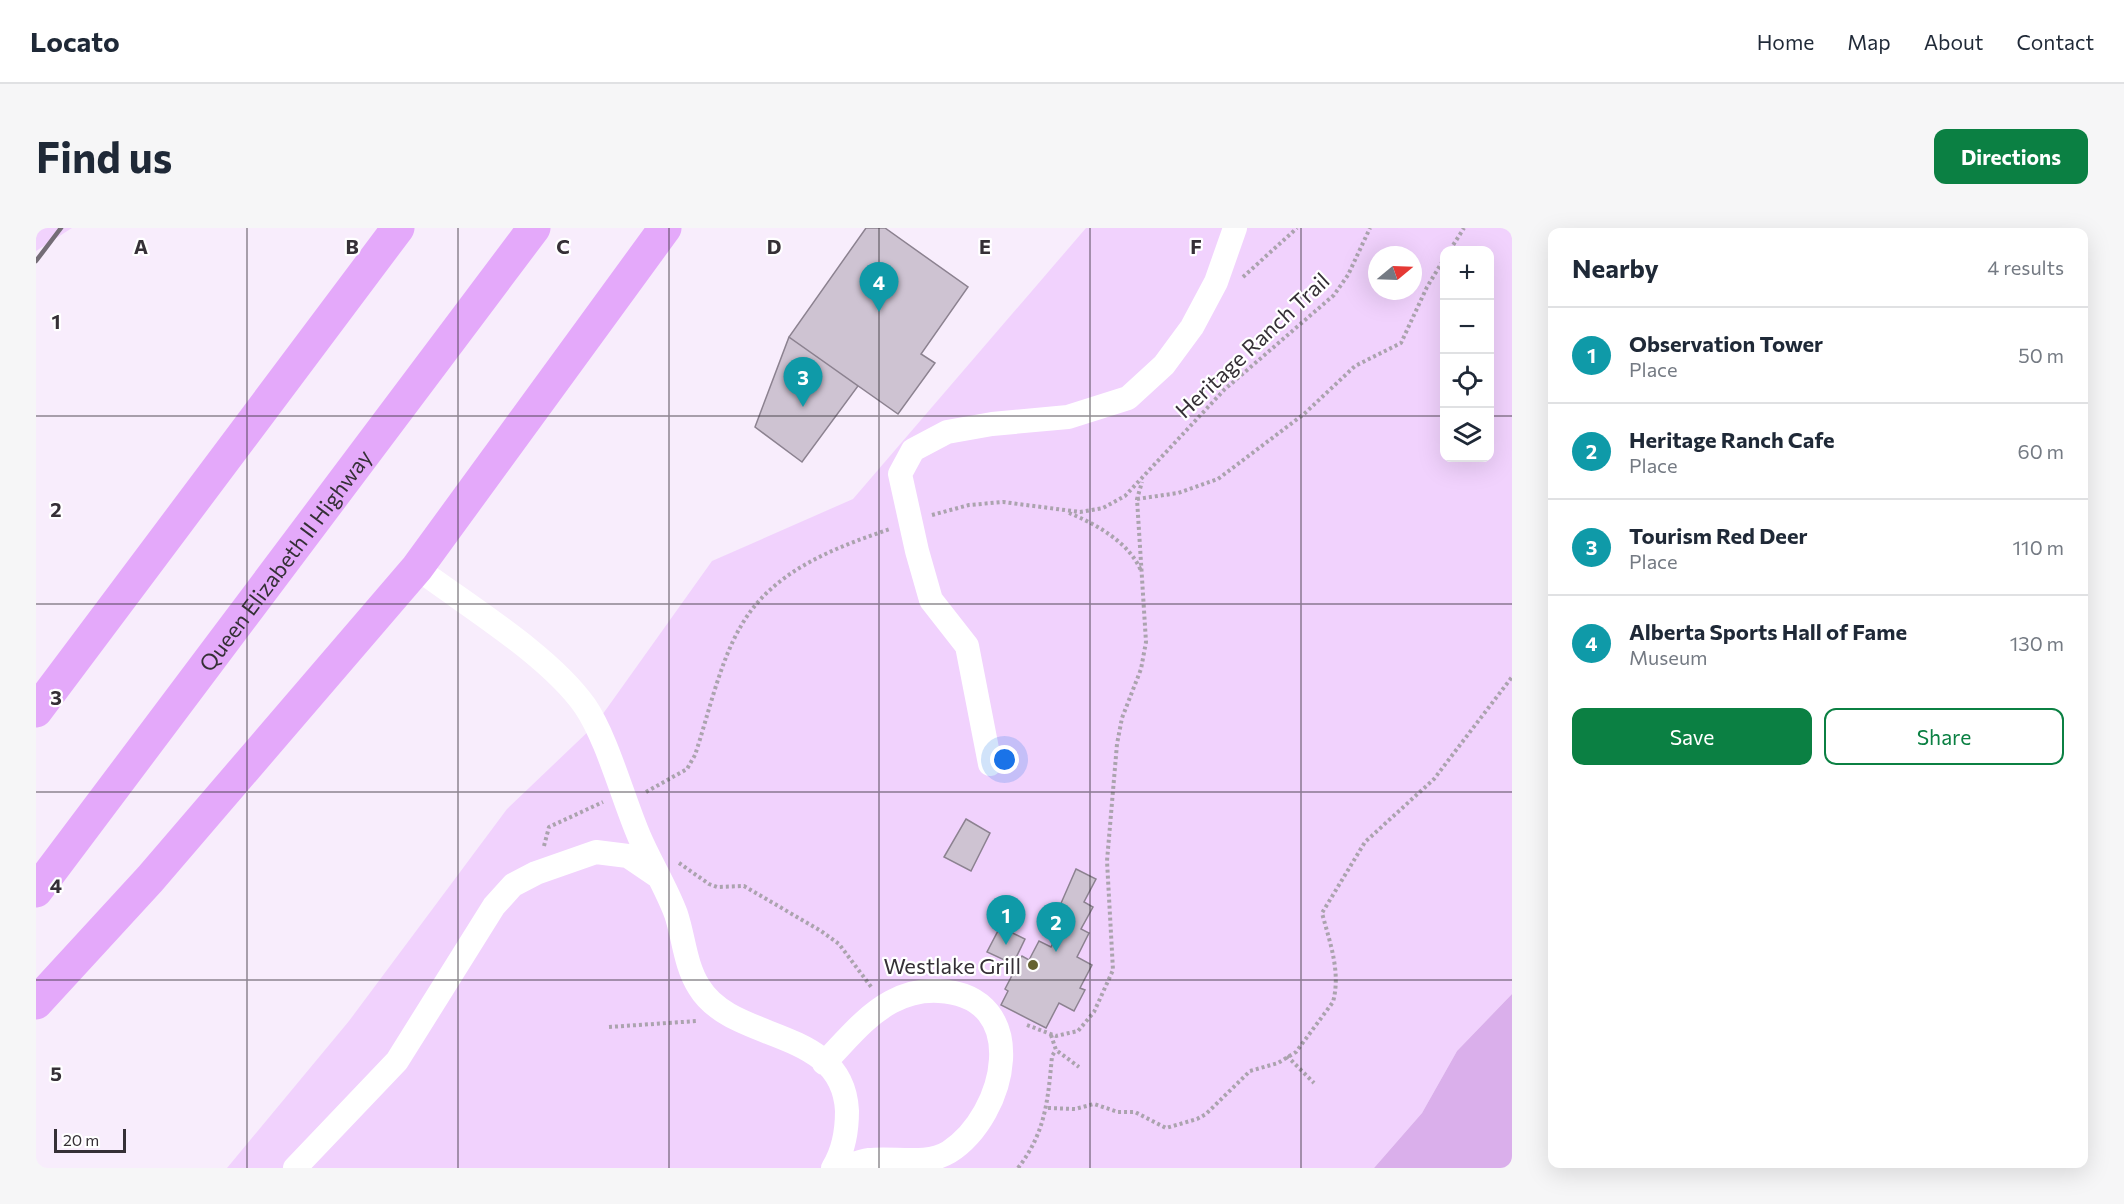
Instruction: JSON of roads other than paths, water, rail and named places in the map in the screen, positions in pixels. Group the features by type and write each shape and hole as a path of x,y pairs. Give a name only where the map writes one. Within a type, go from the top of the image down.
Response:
{"highway":[{"path":"36,711 398,228"},
{"name":"Queen Elizabeth II Highway","path":"36,891 534,228"},
{"path":"36,1003 150,879 417,567 665,228"}],"lane":[{"path":"990,764 967,646 931,600 917,551 900,474 913,450 947,432 992,424 1068,417 1128,398 1164,365 1192,327 1216,282 1235,228"},
{"path":"417,567 543,661 573,690 595,725 656,875 675,911 698,987 715,1008 730,1018 778,1035 808,1050 824,1063 840,1083 846,1106 845,1134 833,1168"},
{"path":"295,1168 397,1061 500,898 513,885 584,854 608,852 639,861 656,875"},
{"path":"824,1063 884,1006 905,995 934,991 960,994 980,1006 994,1024 1002,1048 1002,1069 996,1092 977,1125 958,1145 944,1154 921,1160 867,1160 843,1168"}],"railway":[{"path":"36,261 61,228"}],"place":[{"name":"Alberta Sports Hall of Fame","path":"879,312"},
{"name":"Tourism Red Deer","path":"803,407"},
{"name":"Observation Tower","path":"1006,945"},
{"name":"Heritage Ranch Cafe","path":"1056,952"},
{"name":"Westlake Grill","path":"1033,965"}]}
